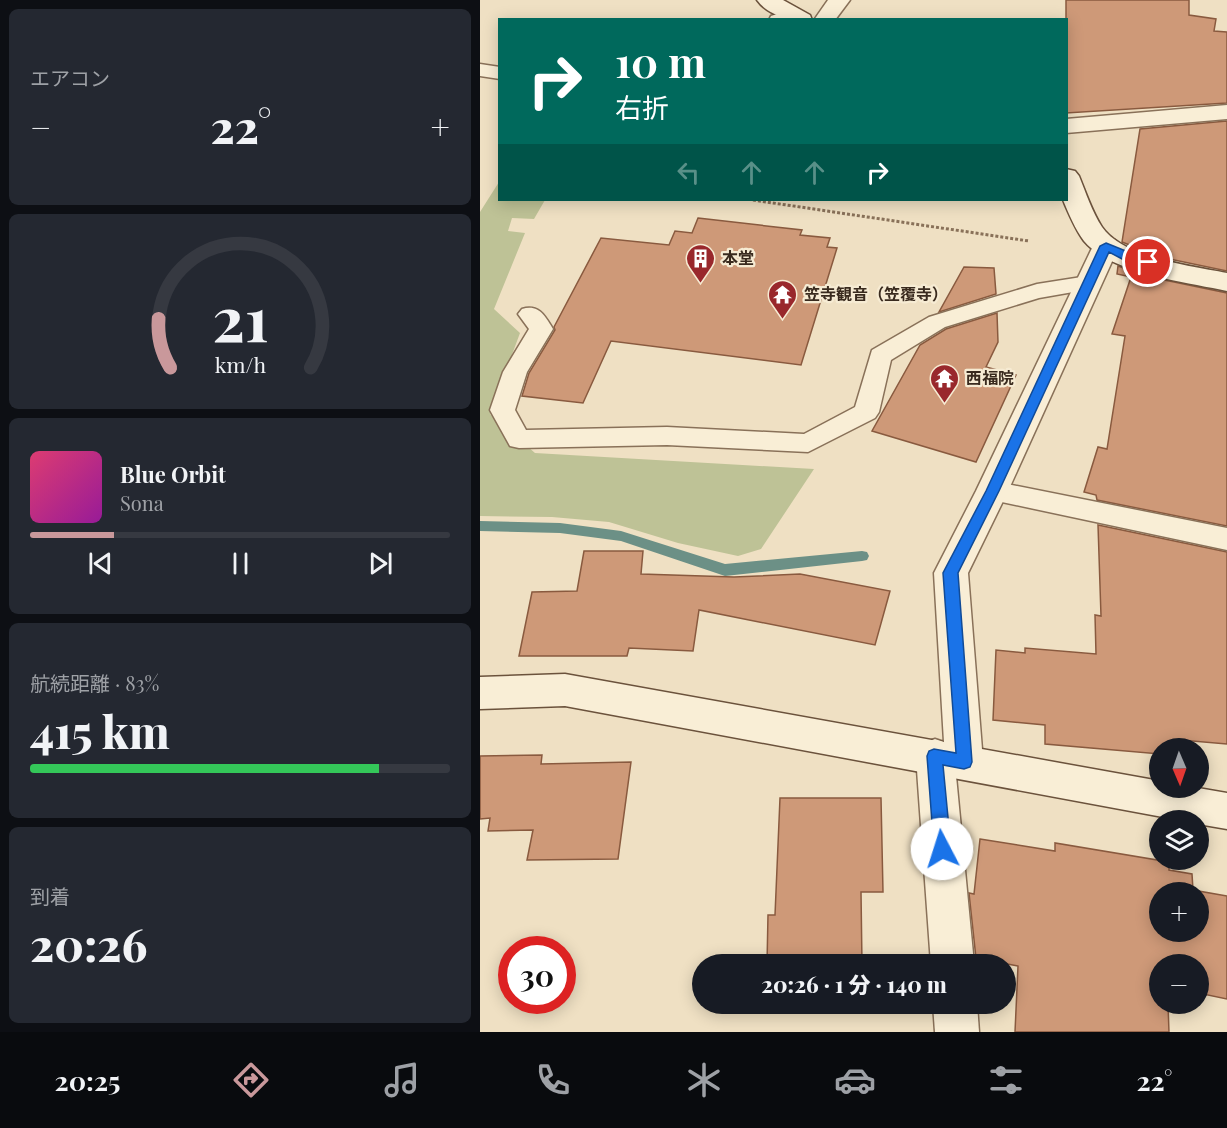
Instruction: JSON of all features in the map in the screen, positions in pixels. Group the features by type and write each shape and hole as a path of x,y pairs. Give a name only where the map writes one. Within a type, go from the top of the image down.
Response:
{"street":[{"path":"768,0 790,18"},
{"path":"826,18 839,0"},
{"path":"1068,126 1227,112"},
{"path":"1068,180 1093,234 1106,246 1128,257 1227,282"},
{"path":"952,954 949,759 951,573 992,491 1106,246"},
{"path":"480,693 565,690 1227,811"},
{"path":"956,1014 957,1032"}],"lane":[{"path":"480,70 498,73"},
{"path":"530,314 541,329 515,372 502,410 519,440 667,436 808,443 866,412 879,356 937,322 1037,291 1088,283"},
{"path":"992,491 1227,538"}],"path":[{"path":"767,201 1029,241"}],"green space":[{"path":"498,184 498,201 544,201 534,219 512,218 508,231 525,233 494,309 520,333 490,414 535,453 814,469 761,549 738,556 678,543 609,522 552,517 480,516 480,212"}],"building":[{"path":"1066,0 1189,0 1189,15 1216,19 1214,31 1227,32 1227,103 1068,113 1068,18 1066,18"},
{"path":"1227,121 1227,271 1160,257 1122,242 1140,129"},
{"name":"本堂","path":"698,218 802,230 800,235 830,238 827,247 837,248 801,365 611,341 583,403 522,396 529,373 555,330 554,327 601,238 669,245 675,231 692,233"},
{"path":"1118,266 1150,277 1227,293 1227,526 1097,500 1096,495 1084,492 1098,447 1107,449 1125,336 1112,334 1131,277 1117,274"},
{"path":"964,267 994,268 996,294 939,312"},
{"name":"西福院","path":"997,313 998,342 986,367 1016,375 976,462 872,431 920,345 946,329"},
{"path":"1098,525 1227,552 1227,744 1209,742 1209,738 1149,738 1149,753 1045,744 1045,725 993,720 996,650 1025,653 1025,648 1096,654 1095,615 1101,616"},
{"path":"584,551 643,551 641,574 734,577 800,574 890,591 875,645 699,610 693,651 629,648 627,656 519,656 532,592 577,591"},
{"path":"542,755 541,764 631,762 618,859 527,860 533,830 488,831 490,818 480,819 480,756"},
{"path":"780,798 881,798 883,892 861,892 862,954 767,954 768,915 775,915"},
{"path":"980,839 1055,851 1055,843 1149,859 1149,870 1169,870 1192,874 1192,882 1149,882 1149,942 1209,942 1209,893 1227,896 1227,999 1209,995 1209,954 1149,954 1149,1014 1168,1014 1169,1032 1015,1032 1018,966 1016,966 1016,954 976,954 969,893 974,894"}],"waterway":[{"path":"480,526 560,528 621,536 725,570 862,556"}],"place":[{"name":"本堂","path":"701,284"},
{"name":"笠寺観音（笠覆寺）","path":"783,320"},
{"name":"西福院","path":"945,404"}],"route":[{"path":"942,849 934,756 964,762 951,573 992,491 1106,246 1128,257 1148,262"}]}
